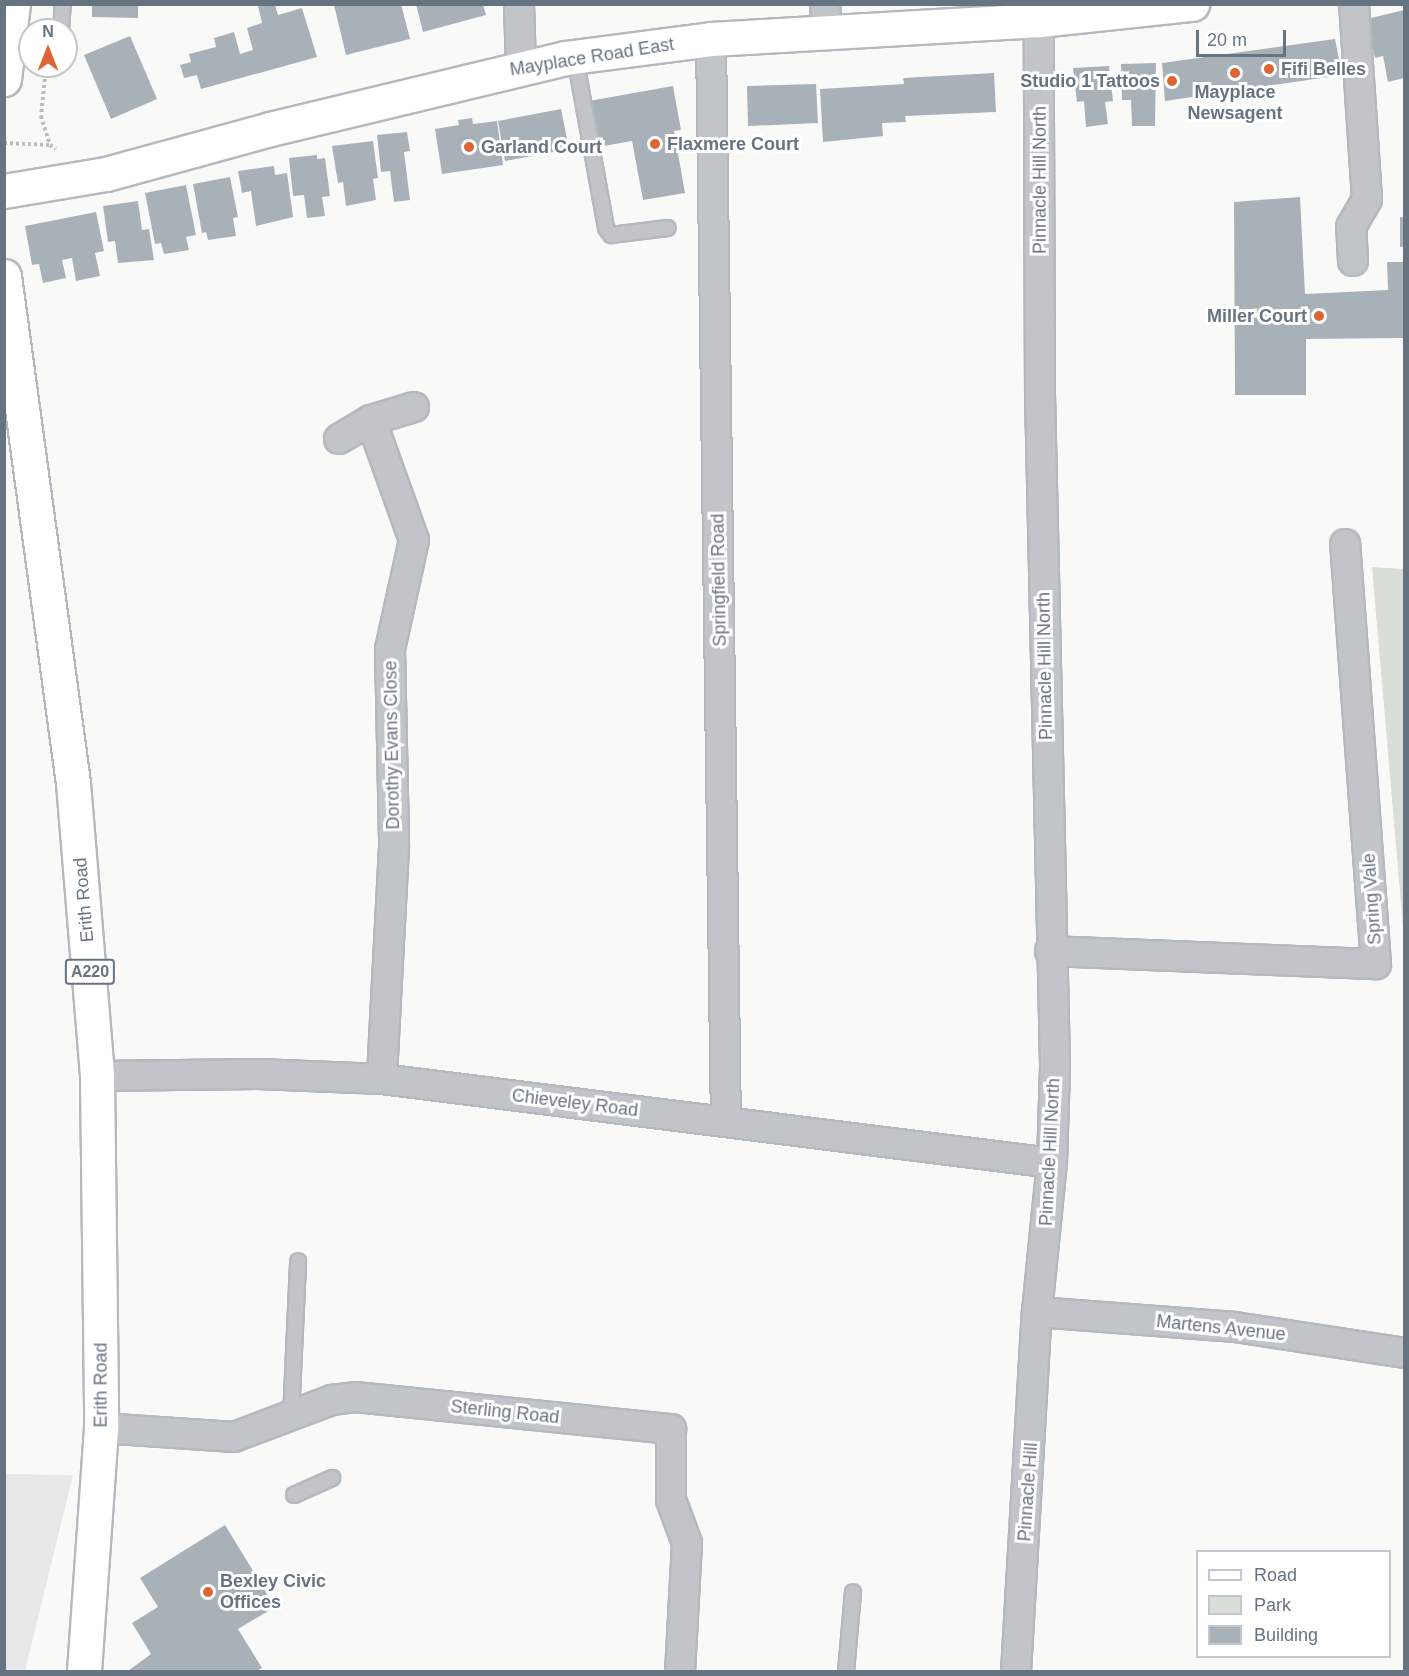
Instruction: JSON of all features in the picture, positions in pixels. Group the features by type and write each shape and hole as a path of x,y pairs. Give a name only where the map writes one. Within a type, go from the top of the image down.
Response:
{"main road":[{"path":"13,4 14,62"},
{"name":"Mayplace Road East","path":"4,191 106,174 521,66 575,57 711,39 826,18 1039,20 1192,4"},
{"name":"Erith Road","path":"4,276 73,783 97,1076 101,1428 84,1671"}],"street":[{"path":"519,4 521,66"},
{"path":"1353,261 1351,227 1367,199 1354,4"},
{"name":"Pinnacle Hill North","path":"1037,1312 1052,1163 1055,1065 1050,951 1039,20"},
{"name":"Springfield Road","path":"711,39 726,1121"},
{"path":"339,439 371,420 414,407"},
{"name":"Dorothy Evans Close","path":"371,420 414,540 390,648 394,847 382,1079"},
{"name":"Spring Vale","path":"1050,951 1376,964 1345,544"},
{"name":"Chieveley Road","path":"97,1076 258,1074 382,1079 1052,1163"},
{"name":"Martens Avenue","path":"1037,1312 1235,1327 1404,1353"},
{"name":"Pinnacle Hill","path":"1016,1671 1037,1312"},
{"name":"Sterling Road","path":"101,1428 234,1437 291,1422 332,1400 394,1400 671,1429 670,1500 687,1543 680,1671"}],"lane":[{"path":"575,57 606,228 612,235 668,228"},
{"path":"291,1422 298,1261"},
{"path":"294,1495 332,1478"},
{"path":"846,1671 853,1592"}],"path":[{"path":"4,143 50,145 41,116 45,78"}],"shaded area":[{"path":"5,1474 73,1475 25,1671 5,1671"}],"green space":[{"path":"1372,567 1404,569 1404,938"}],"building":[{"path":"92,4 138,4 138,18 92,17"},
{"path":"275,4 278,15 302,8 317,57 201,89 197,75 184,78 180,65 191,62 189,54 216,47 214,38 234,32 240,54 253,50 247,28 262,23 258,6"},
{"path":"401,4 410,39 346,55 334,5"},
{"path":"416,4 483,4 486,15 423,32"},
{"path":"1404,10 1404,78 1388,82 1383,56 1375,58 1367,19"},
{"path":"130,36 157,99 111,119 84,55"},
{"path":"1335,39 1342,75 1165,101 1162,63"},
{"path":"1156,63 1155,126 1132,126 1131,100 1122,100 1121,64"},
{"path":"1109,66 1113,101 1105,102 1108,124 1086,127 1084,101 1077,102 1073,68"},
{"path":"994,73 996,112 905,116 906,122 882,123 883,136 823,142 820,89 904,84 903,78"},
{"path":"816,84 818,123 748,126 747,86"},
{"name":"Flaxmere Court","path":"673,86 681,130 674,131 685,193 643,200 632,141 598,147 589,101"},
{"path":"561,109 569,149 505,161 498,121"},
{"name":"Garland Court","path":"472,118 473,124 497,121 503,165 442,174 435,129 459,125 458,120"},
{"path":"407,132 410,151 404,152 410,200 394,202 390,171 381,172 377,135"},
{"path":"373,141 378,178 373,179 376,200 346,206 343,182 338,183 332,146"},
{"path":"317,155 317,159 325,158 330,196 322,197 325,216 307,218 304,195 293,196 289,158"},
{"path":"274,166 275,175 287,173 293,217 256,226 251,191 242,193 238,171"},
{"path":"230,177 238,217 233,218 236,236 208,240 206,232 202,233 193,184"},
{"path":"186,185 196,235 186,237 189,250 164,254 161,243 155,244 145,193"},
{"name":"Miller Court","path":"1300,197 1305,294 1388,290 1387,262 1404,262 1404,338 1306,339 1306,395 1235,395 1234,202"},
{"path":"138,201 142,230 149,229 154,260 118,263 115,241 108,242 103,206"},
{"path":"96,212 104,251 95,253 100,276 76,281 72,258 62,260 66,278 43,283 39,264 32,265 25,226"},
{"path":"1400,217 1404,217 1404,247 1400,247"},
{"name":"Bexley Civic Offices","path":"225,1525 275,1607 238,1629 262,1668 256,1671 128,1671 151,1654 132,1623 158,1607 140,1578"}],"place":[{"name":"Fifi Belles","path":"1269,69"},
{"name":"Mayplace Newsagent","path":"1235,73"},
{"name":"Studio 1 Tattoos","path":"1172,81"},
{"name":"Flaxmere Court","path":"655,144"},
{"name":"Garland Court","path":"469,147"},
{"name":"Miller Court","path":"1319,316"},
{"name":"Bexley Civic Offices","path":"208,1592"}]}
